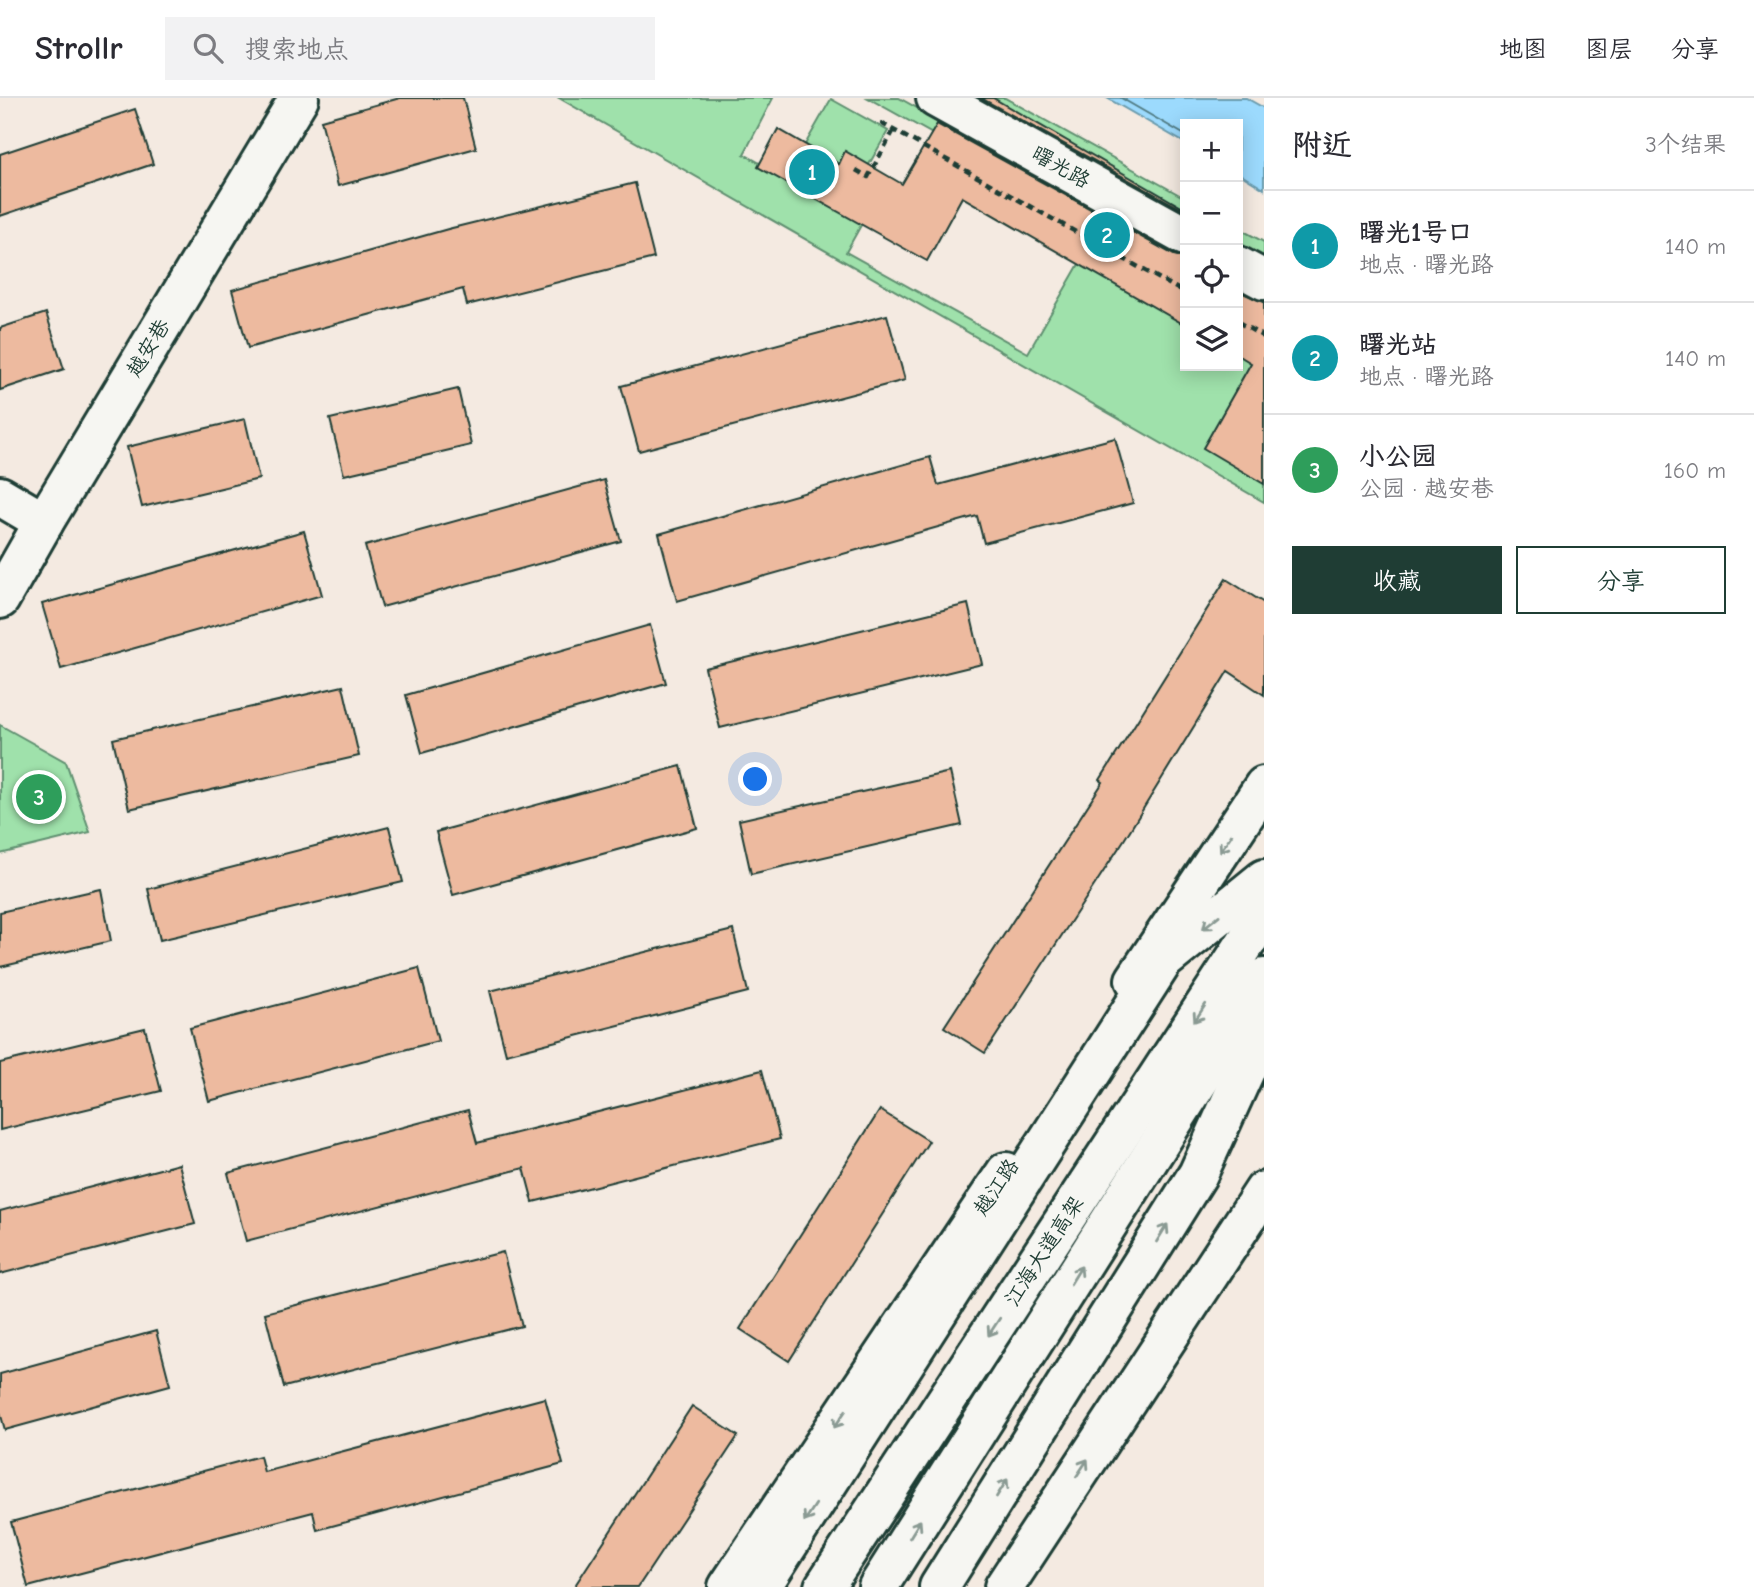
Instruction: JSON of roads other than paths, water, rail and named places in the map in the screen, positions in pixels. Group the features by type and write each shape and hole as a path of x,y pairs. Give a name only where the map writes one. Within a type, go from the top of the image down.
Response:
{"main road":[{"name":"越安巷","path":"0,599 299,98"},
{"name":"曙光路","path":"936,98 1180,233"},
{"path":"1243,268 1264,280"},
{"path":"0,496 44,522"},
{"name":"越江路","path":"728,1587 1264,786"},
{"path":"761,1587 1163,961 1264,879"},
{"name":"江海大道高架","path":"824,1587 1264,915"},
{"name":"江海大道高架","path":"878,1587 1264,978"},
{"path":"939,1587 1198,1174 1264,1029"},
{"path":"1004,1587 1264,1191"}],"water":[{"path":"1107,98 1246,98 1264,108 1264,189 1243,176 1243,119 1180,119 1180,140"}],"place":[{"name":"曙光1号口","path":"812,172"},
{"name":"曙光站","path":"1107,235"},
{"name":"小公园","path":"39,797"}]}
